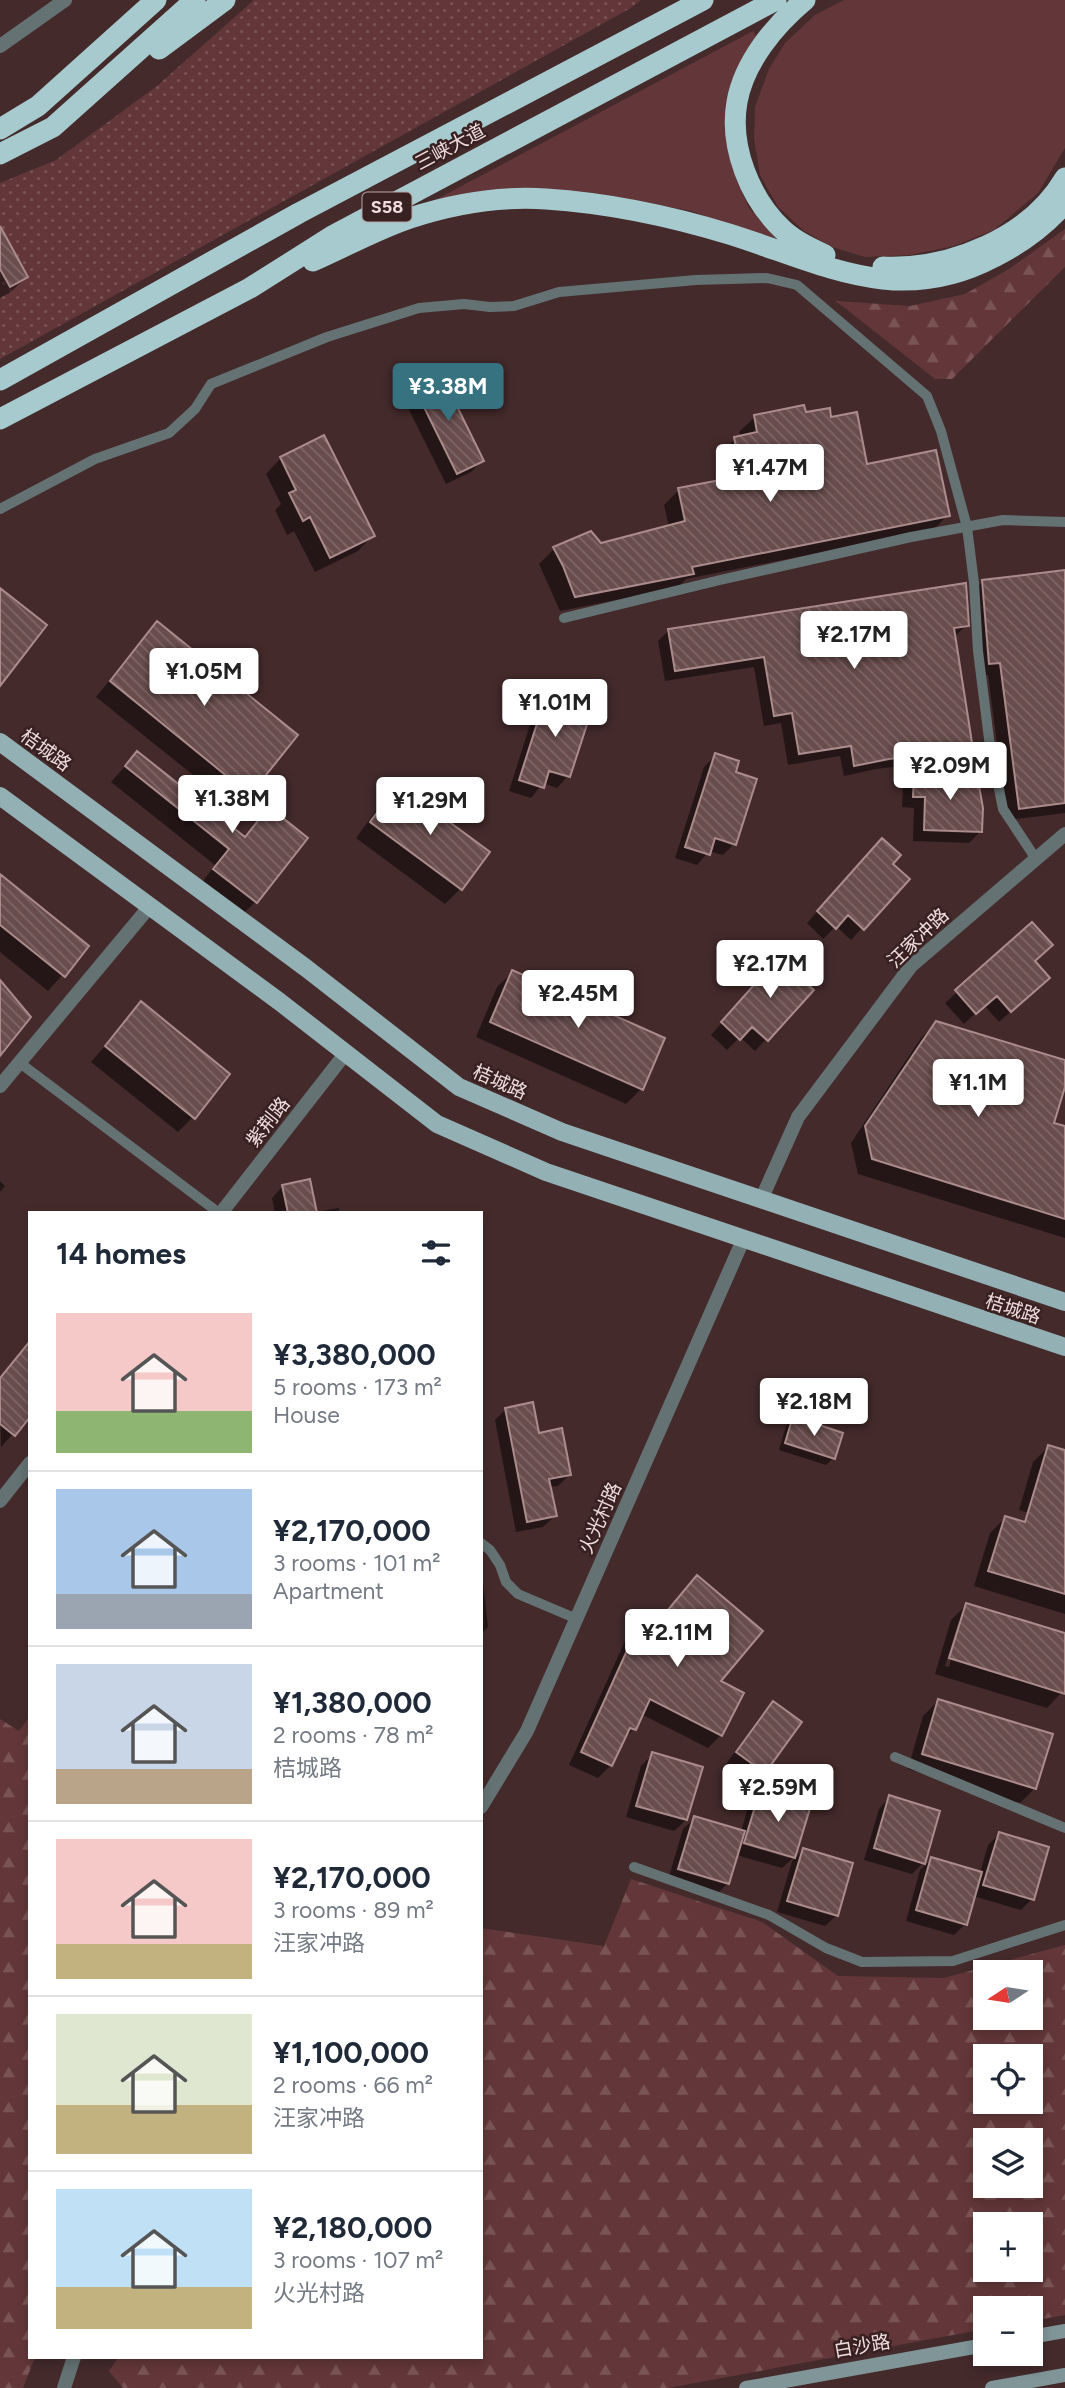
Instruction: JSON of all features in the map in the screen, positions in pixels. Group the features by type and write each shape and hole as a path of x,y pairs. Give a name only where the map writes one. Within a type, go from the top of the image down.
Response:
{"highway":[{"path":"0,129 38,106 156,0"},
{"path":"53,127 195,0"},
{"path":"0,154 53,127 225,0"},
{"path":"630,40 672,0"},
{"name":"三峡大道","path":"0,380 299,213 703,0"},
{"name":"三峡大道","path":"0,419 250,288 334,235 776,0"},
{"path":"805,0 784,17 750,65 737,102 737,144 748,180 782,229 803,244 832,258 867,266 904,268 943,261 995,242 1034,215 1065,178"},
{"path":"250,288 409,219 481,201 545,199 669,217 842,271 890,281 926,281 976,267 1020,244 1047,223 1065,203"}],"main road":[{"name":"桔城路","path":"0,743 306,968 459,1087 562,1132 1065,1302"},
{"name":"桔城路","path":"0,796 281,1002 345,1055 437,1124 547,1172 1065,1348"},
{"path":"1043,2335 1065,2331"},
{"name":"白沙路","path":"746,2388 973,2347"},
{"path":"992,2388 1065,2375"}],"street":[{"path":"0,46 65,0"},
{"name":"汪家冲路","path":"761,1200 798,1117 911,966 1065,834"},
{"path":"0,1086 150,906"},
{"name":"紫荆路","path":"222,1211 345,1055"},
{"name":"火光村路","path":"483,1804 527,1731 743,1240"},
{"path":"0,1501 28,1466"},
{"path":"64,2388 73,2359"}],"lane":[{"path":"0,509 95,459 169,433 195,409 211,384 327,337 419,308 464,304 514,306 559,292 695,280 767,278 797,285 927,396 942,431 967,527 989,739 1003,809 1036,859"},
{"path":"565,618 911,537 1003,520 1065,522"},
{"path":"20,1063 217,1211"},
{"path":"483,1545 490,1550 500,1565 506,1582 517,1594 576,1619"},
{"path":"895,1757 1065,1828"},
{"path":"634,1867 769,1915 825,1948 862,1962 953,1962 1065,1925"}],"green space":[{"path":"254,0 641,0 0,359 0,183 56,160 157,86"},
{"path":"844,0 1065,0 1065,148 1038,193 994,230 954,246 910,255 865,257 832,247 804,231 778,207 760,175 754,139 755,107 769,69 785,43 815,15"},
{"path":"753,31 758,39 727,146 737,181 749,208 780,243 691,211 628,199 424,206"},
{"path":"1065,229 1065,267 952,379 935,379 836,301 910,306 965,294 1009,269"},
{"path":"0,1719 19,1731 28,1719 28,2359 34,2359 23,2388 0,2388"},
{"path":"631,1879 762,1922 838,1976 944,1978 973,1970 973,2030 1043,2030 1043,1960 1010,1960 1065,1945 1065,2315 1043,2319 1043,2296 973,2296 973,2331 668,2388 123,2388 109,2371 118,2359 483,2359 483,1928 604,1946"}],"building":[{"path":"0,226 28,277 10,287 0,269"},
{"path":"440,372 484,461 457,474 413,385"},
{"path":"804,405 806,412 830,408 831,417 857,412 867,464 936,450 950,516 692,567 694,574 575,597 553,547 591,531 601,543 685,521 678,488 741,476 734,437 757,432 754,415"},
{"path":"324,435 375,536 330,558 310,517 303,521 289,493 296,490 280,457"},
{"path":"1065,570 1065,803 1019,809 1000,663 989,664 982,580"},
{"path":"966,583 969,626 954,628 973,749 854,766 851,746 799,754 792,713 774,716 764,657 675,671 668,629"},
{"path":"0,588 47,625 0,686"},
{"path":"157,621 298,735 250,795 110,681"},
{"path":"549,686 573,694 569,705 591,712 570,777 549,771 544,788 519,780"},
{"path":"137,751 245,837 269,807 308,838 257,903 213,869 229,849 125,766"},
{"path":"715,753 739,761 736,772 757,779 736,845 715,838 710,855 685,847"},
{"path":"914,773 977,775 983,808 982,832 924,830 925,797 913,797"},
{"path":"398,784 490,852 462,890 370,822"},
{"path":"882,838 901,855 893,864 910,879 864,930 848,915 836,929 817,911"},
{"path":"0,874 89,946 65,977 0,925"},
{"path":"1032,922 1053,945 1035,961 1050,978 1011,1012 997,996 976,1014 955,990"},
{"path":"786,949 805,967 797,975 814,990 768,1041 752,1027 740,1040 721,1022"},
{"path":"512,970 665,1038 643,1090 490,1022"},
{"path":"0,980 31,1017 0,1056"},
{"path":"141,1001 230,1074 195,1119 105,1046"},
{"path":"936,1021 1065,1060 1065,1087 1054,1123 1065,1126 1065,1219 872,1159 865,1126"},
{"path":"310,1179 317,1211 288,1211 282,1185"},
{"path":"28,1343 28,1420 15,1436 0,1424 0,1378"},
{"path":"533,1402 539,1433 562,1428 571,1475 549,1479 557,1516 527,1522 505,1408"},
{"path":"793,1416 843,1433 835,1459 785,1443"},
{"path":"1048,1445 1065,1450 1065,1594 988,1571 1005,1516 1025,1522"},
{"path":"697,1575 763,1631 721,1681 744,1693 722,1736 650,1699 636,1730 630,1728 612,1766 581,1752 643,1615 658,1622"},
{"path":"966,1603 1065,1633 1065,1694 949,1658"},
{"path":"938,1699 1053,1734 1036,1789 922,1754"},
{"path":"773,1701 802,1722 765,1773 736,1752"},
{"path":"652,1752 703,1767 687,1820 636,1806"},
{"path":"760,1790 811,1805 795,1858 744,1843"},
{"path":"889,1795 940,1811 925,1864 874,1848"},
{"path":"694,1816 745,1831 729,1884 678,1869"},
{"path":"999,1832 1049,1847 1034,1900 983,1885"},
{"path":"803,1848 853,1863 838,1916 787,1901"},
{"path":"931,1857 982,1872 967,1925 916,1910"}]}
